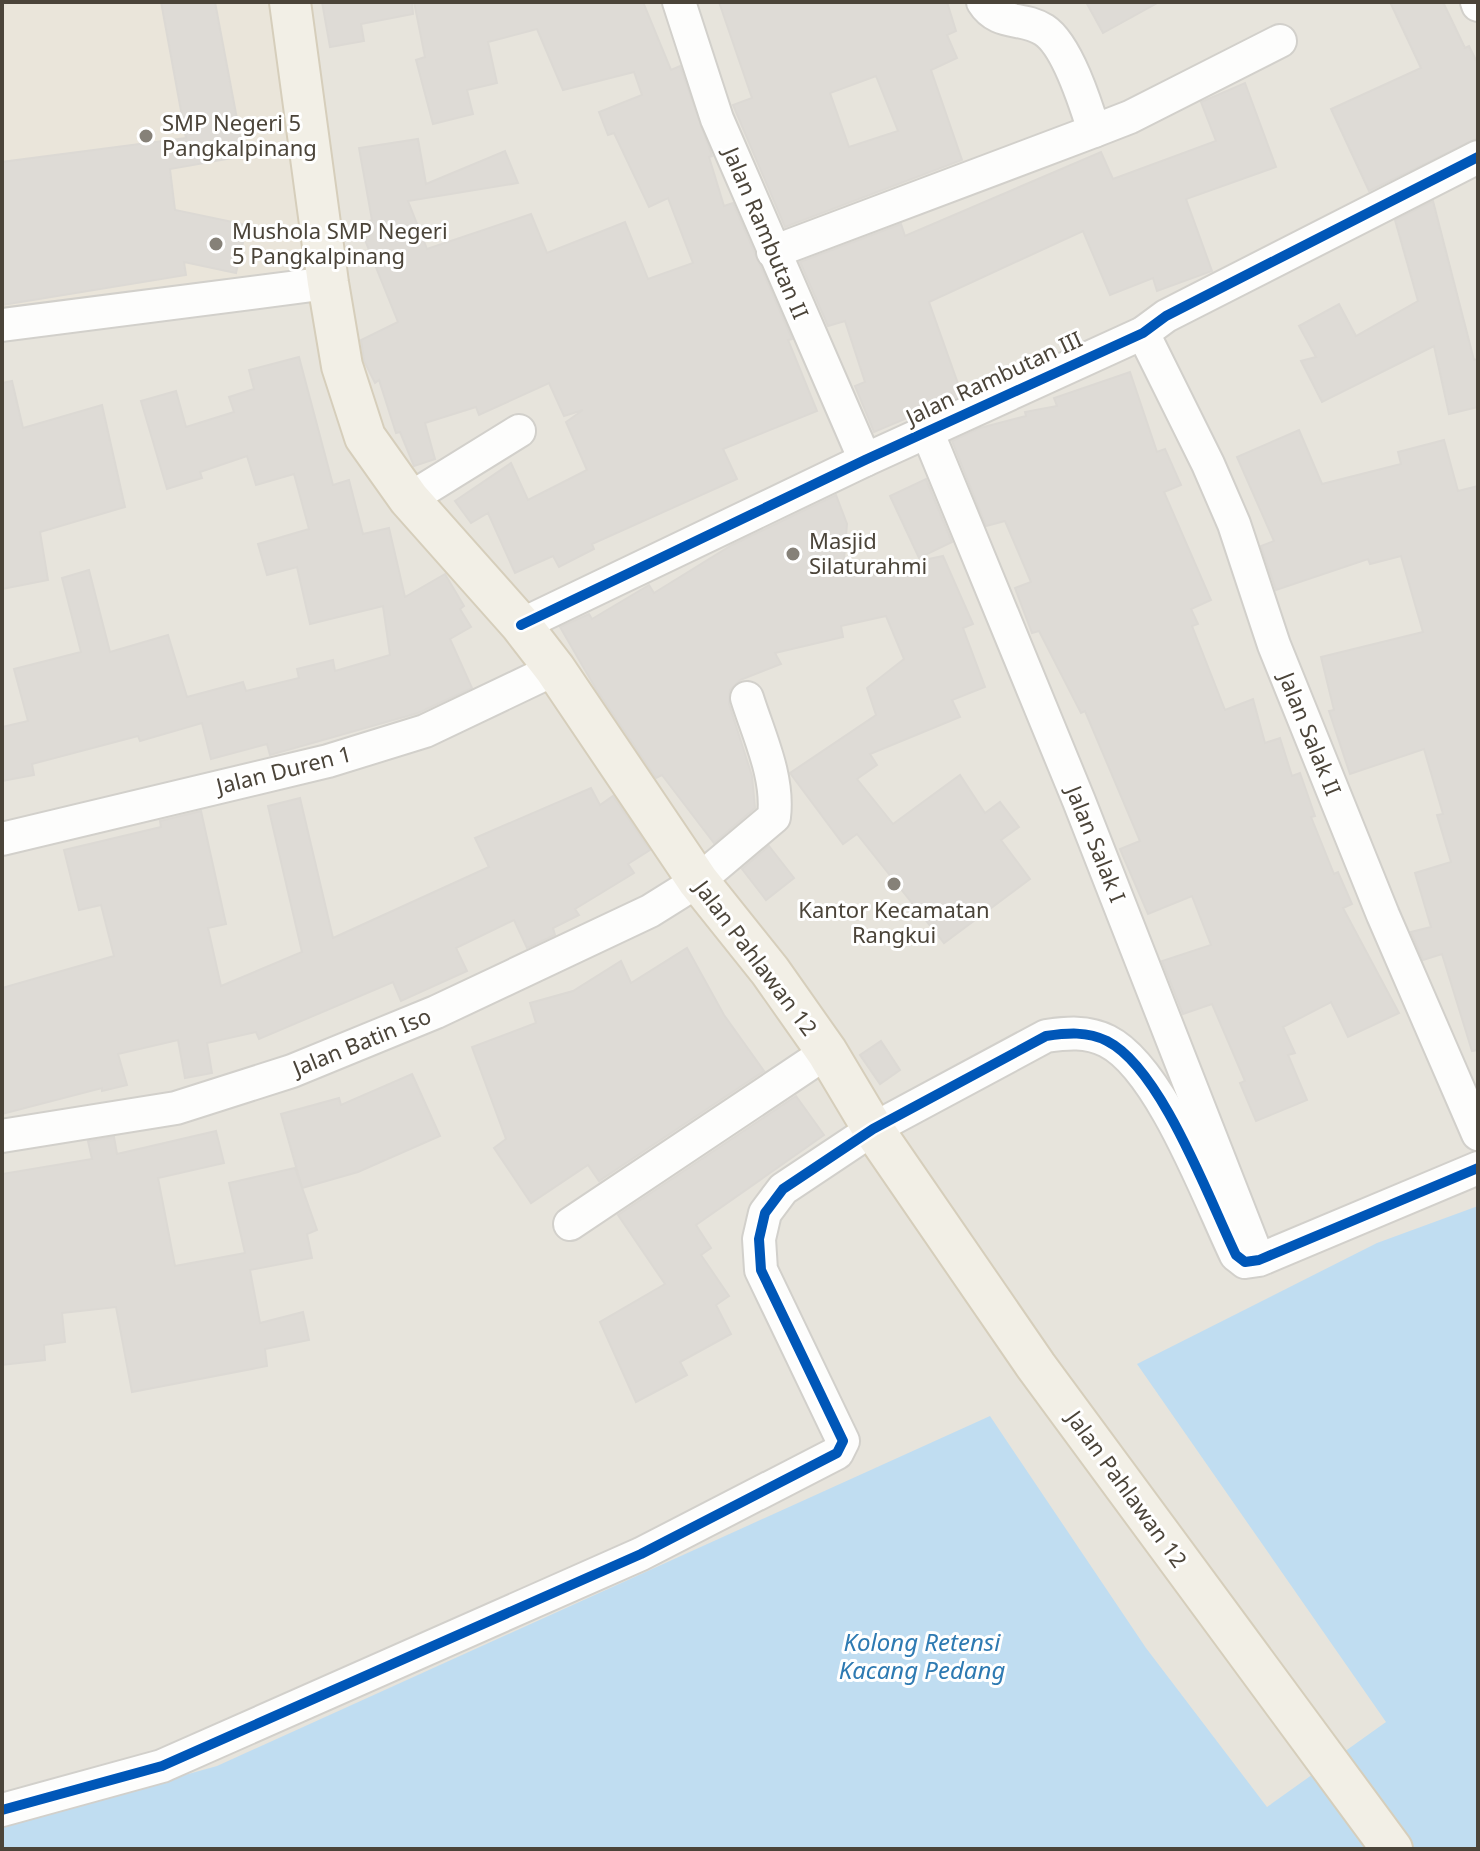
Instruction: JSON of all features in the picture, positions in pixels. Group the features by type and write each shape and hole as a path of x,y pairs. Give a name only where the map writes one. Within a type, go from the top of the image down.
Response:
{"main road":[{"name":"Jalan Pahlawan 12","path":"290,2 342,366 365,437 409,499 521,625 555,669 698,881 770,971 827,1052 873,1129 1036,1366 1392,1849"}],"street":[{"name":"Jalan Rambutan II","path":"679,2 717,119 865,460"},
{"path":"983,2 994,16 1043,30 1054,40 1064,56 1094,131"},
{"path":"773,252 1130,117 1280,41"},
{"name":"Jalan Rambutan III","path":"521,625 865,460 1143,333 1166,316 1478,157"},
{"path":"2,325 328,283"},
{"name":"Jalan Salak II","path":"1143,333 1234,524 1274,645 1478,1134"},
{"path":"409,499 519,431"},
{"name":"Jalan Salak I","path":"927,431 1043,712 1259,1260"},
{"name":"Jalan Duren 1","path":"2,839 328,761 425,731 555,669"},
{"name":"Jalan Batin Iso","path":"2,1136 176,1108 292,1071 550,961 650,911 698,881 774,817 776,798 771,773 747,698"},
{"path":"2,1810 162,1766 641,1554 837,1453 843,1441 761,1270 759,1239 765,1213 783,1189 873,1129 1046,1036 1074,1032 1105,1040 1128,1055 1155,1087 1236,1255 1245,1262 1259,1260 1478,1168"},
{"path":"570,1224 827,1052"}],"shaded area":[{"path":"2,2 1478,2 1478,1849 2,1849"},
{"name":"SMP Negeri 5 Pangkalpinang","path":"2,2 271,2 310,270 2,313"}],"water":[{"name":"Kolong Retensi Kacang Pedang","path":"1478,1206 1478,1849 2,1849 2,1826 217,1766 990,1416 1146,1648 1267,1807 1386,1722 1137,1364 1377,1243"}],"building":[{"path":"161,2 215,2 244,156 170,169 175,210 247,225 236,273 184,262 186,275 2,305 2,162 186,138"},
{"path":"322,2 412,2 413,14 361,24 364,41 330,47"},
{"path":"414,2 643,2 671,70 680,66 712,156 709,157 724,206 733,203 792,339 788,340 817,411 723,449 737,479 592,544 594,549 559,567 553,556 515,573 488,513 471,523 455,501 511,463 528,500 587,470 566,422 583,410 564,416 549,383 479,415 476,407 425,423 435,459 414,466 400,432 396,433 379,380 375,383 364,361 361,340 398,322 359,225 372,220 359,148 418,139 426,184 505,151 518,183 408,201 427,249 531,214 547,253 625,222 648,279 693,263 668,198 649,207 614,133 608,135 599,112 642,95 634,72 563,90 537,29 488,42 497,83 467,90 473,114 433,124 416,60 425,57"},
{"path":"719,2 947,2 956,31 947,35 957,58 931,70 962,160 785,227 733,105 752,98","holes":["876,76 898,131 849,147 830,93"]},
{"path":"1086,2 1159,2 1103,33"},
{"path":"1390,2 1443,2 1465,48 1469,46 1478,64 1478,138 1369,191 1331,109 1421,68"},
{"path":"1245,83 1276,167 1186,199 1212,271 1157,291 1153,278 1110,295 1083,231 929,302 962,395 874,432 855,386 865,382 845,321 828,326 800,262 901,224 905,236 1101,152 1113,179 1216,141 1201,102"},
{"path":"1433,201 1474,360 1478,359 1478,407 1449,414 1434,346 1322,402 1301,361 1316,357 1299,326 1339,304 1356,336 1418,301 1395,220"},
{"path":"299,357 333,485 349,480 363,534 389,528 405,597 445,574 464,606 460,609 471,627 450,639 472,688 418,713 270,755 267,744 211,759 202,723 140,741 138,736 32,764 34,775 2,781 2,727 28,721 14,669 81,652 62,578 89,570 110,652 168,635 187,697 243,682 246,691 299,678 297,669 333,660 335,671 390,655 383,606 310,624 297,567 267,575 258,544 309,529 294,474 256,485 247,456 200,472 202,478 167,489 141,401 176,391 186,427 234,412 229,397 254,389 249,370"},
{"path":"1130,372 1157,452 1165,449 1181,485 1164,492 1211,600 1191,609 1198,624 1192,626 1225,710 1253,699 1265,743 1280,738 1292,776 1300,773 1315,816 1311,817 1334,874 1338,872 1352,904 1343,908 1399,1013 1348,1037 1331,1002 1283,1027 1295,1053 1288,1055 1307,1100 1256,1121 1240,1083 1245,1081 1212,1004 1183,1014 1162,961 1211,945 1192,896 1148,914 1120,849 1140,841 1085,711 1081,713 1039,631 1032,633 1015,588 1031,582 1005,521 986,526 952,441 980,428 1026,416 1025,412 1057,406 1054,398"},
{"path":"12,381 23,428 102,405 125,507 40,532 48,580 2,589 2,383"},
{"path":"1299,430 1322,484 1401,464 1398,452 1444,440 1458,491 1478,486 1478,1050 1472,1051 1442,954 1423,960 1411,932 1431,927 1415,873 1451,862 1437,815 1443,814 1424,749 1350,774 1329,711 1334,710 1321,657 1423,632 1401,556 1370,564 1368,559 1276,590 1261,546 1274,541 1237,457"},
{"path":"926,479 952,542 919,558 890,496"},
{"path":"836,495 847,524 843,572 878,570 943,556 973,624 963,628 985,687 952,700 960,717 870,754 877,765 857,779 893,824 960,775 985,813 1000,802 1019,827 1001,840 1030,879 944,943 857,834 843,844 790,773 876,715 867,688 904,659 886,616 841,626 843,637 775,653 781,664 740,680 730,690 729,704 752,776 755,808 714,843 662,775 656,778 596,689 560,627 589,614 592,619 649,585 654,593 732,545"},
{"path":"591,788 600,805 613,796 650,850 628,864 634,873 575,909 579,915 553,928 555,935 527,948 514,920 456,948 467,971 401,1001 393,982 259,1039 256,1032 207,1043 212,1073 185,1078 178,1040 118,1054 127,1085 102,1091 102,1088 2,1114 2,988 114,956 101,905 79,910 64,850 161,827 160,821 201,811 226,924 208,928 221,986 302,952 268,806 300,798 333,938 489,867 475,838"},
{"path":"769,846 794,878 766,900 742,869"},
{"path":"687,948 724,1015 764,1071 599,1181 588,1165 531,1203 494,1148 506,1139 472,1047 536,1023 530,1003 573,991 621,961 631,983"},
{"path":"881,1041 900,1070 880,1084 860,1055"},
{"path":"412,1074 440,1136 358,1172 302,1188 281,1114 339,1098 341,1105"},
{"path":"796,1096 824,1135 696,1225 711,1248 701,1255 729,1296 716,1305 731,1334 680,1362 687,1375 636,1402 600,1322 665,1284 618,1215"},
{"path":"216,1131 224,1163 158,1178 175,1266 245,1253 229,1183 295,1168 317,1230 307,1234 312,1258 250,1270 260,1323 303,1312 309,1340 265,1349 267,1366 132,1392 116,1307 62,1313 65,1342 44,1345 45,1360 2,1365 2,1174 92,1159 88,1141 114,1137 117,1154"}],"cycle path":[{"path":"521,625 865,460 1143,333 1166,316 1478,157"},
{"path":"2,1810 162,1766 641,1554 837,1453 843,1441 761,1270 759,1239 765,1213 783,1189 873,1129 1046,1036 1084,1034 1107,1041 1127,1056 1146,1078 1182,1137 1236,1255 1245,1262 1259,1260 1478,1168"}],"place":[{"name":"SMP Negeri 5 Pangkalpinang","path":"146,136"},
{"name":"Mushola SMP Negeri 5 Pangkalpinang","path":"216,244"},
{"name":"Masjid Silaturahmi","path":"793,554"},
{"name":"Kantor Kecamatan Rangkui","path":"894,884"}]}
